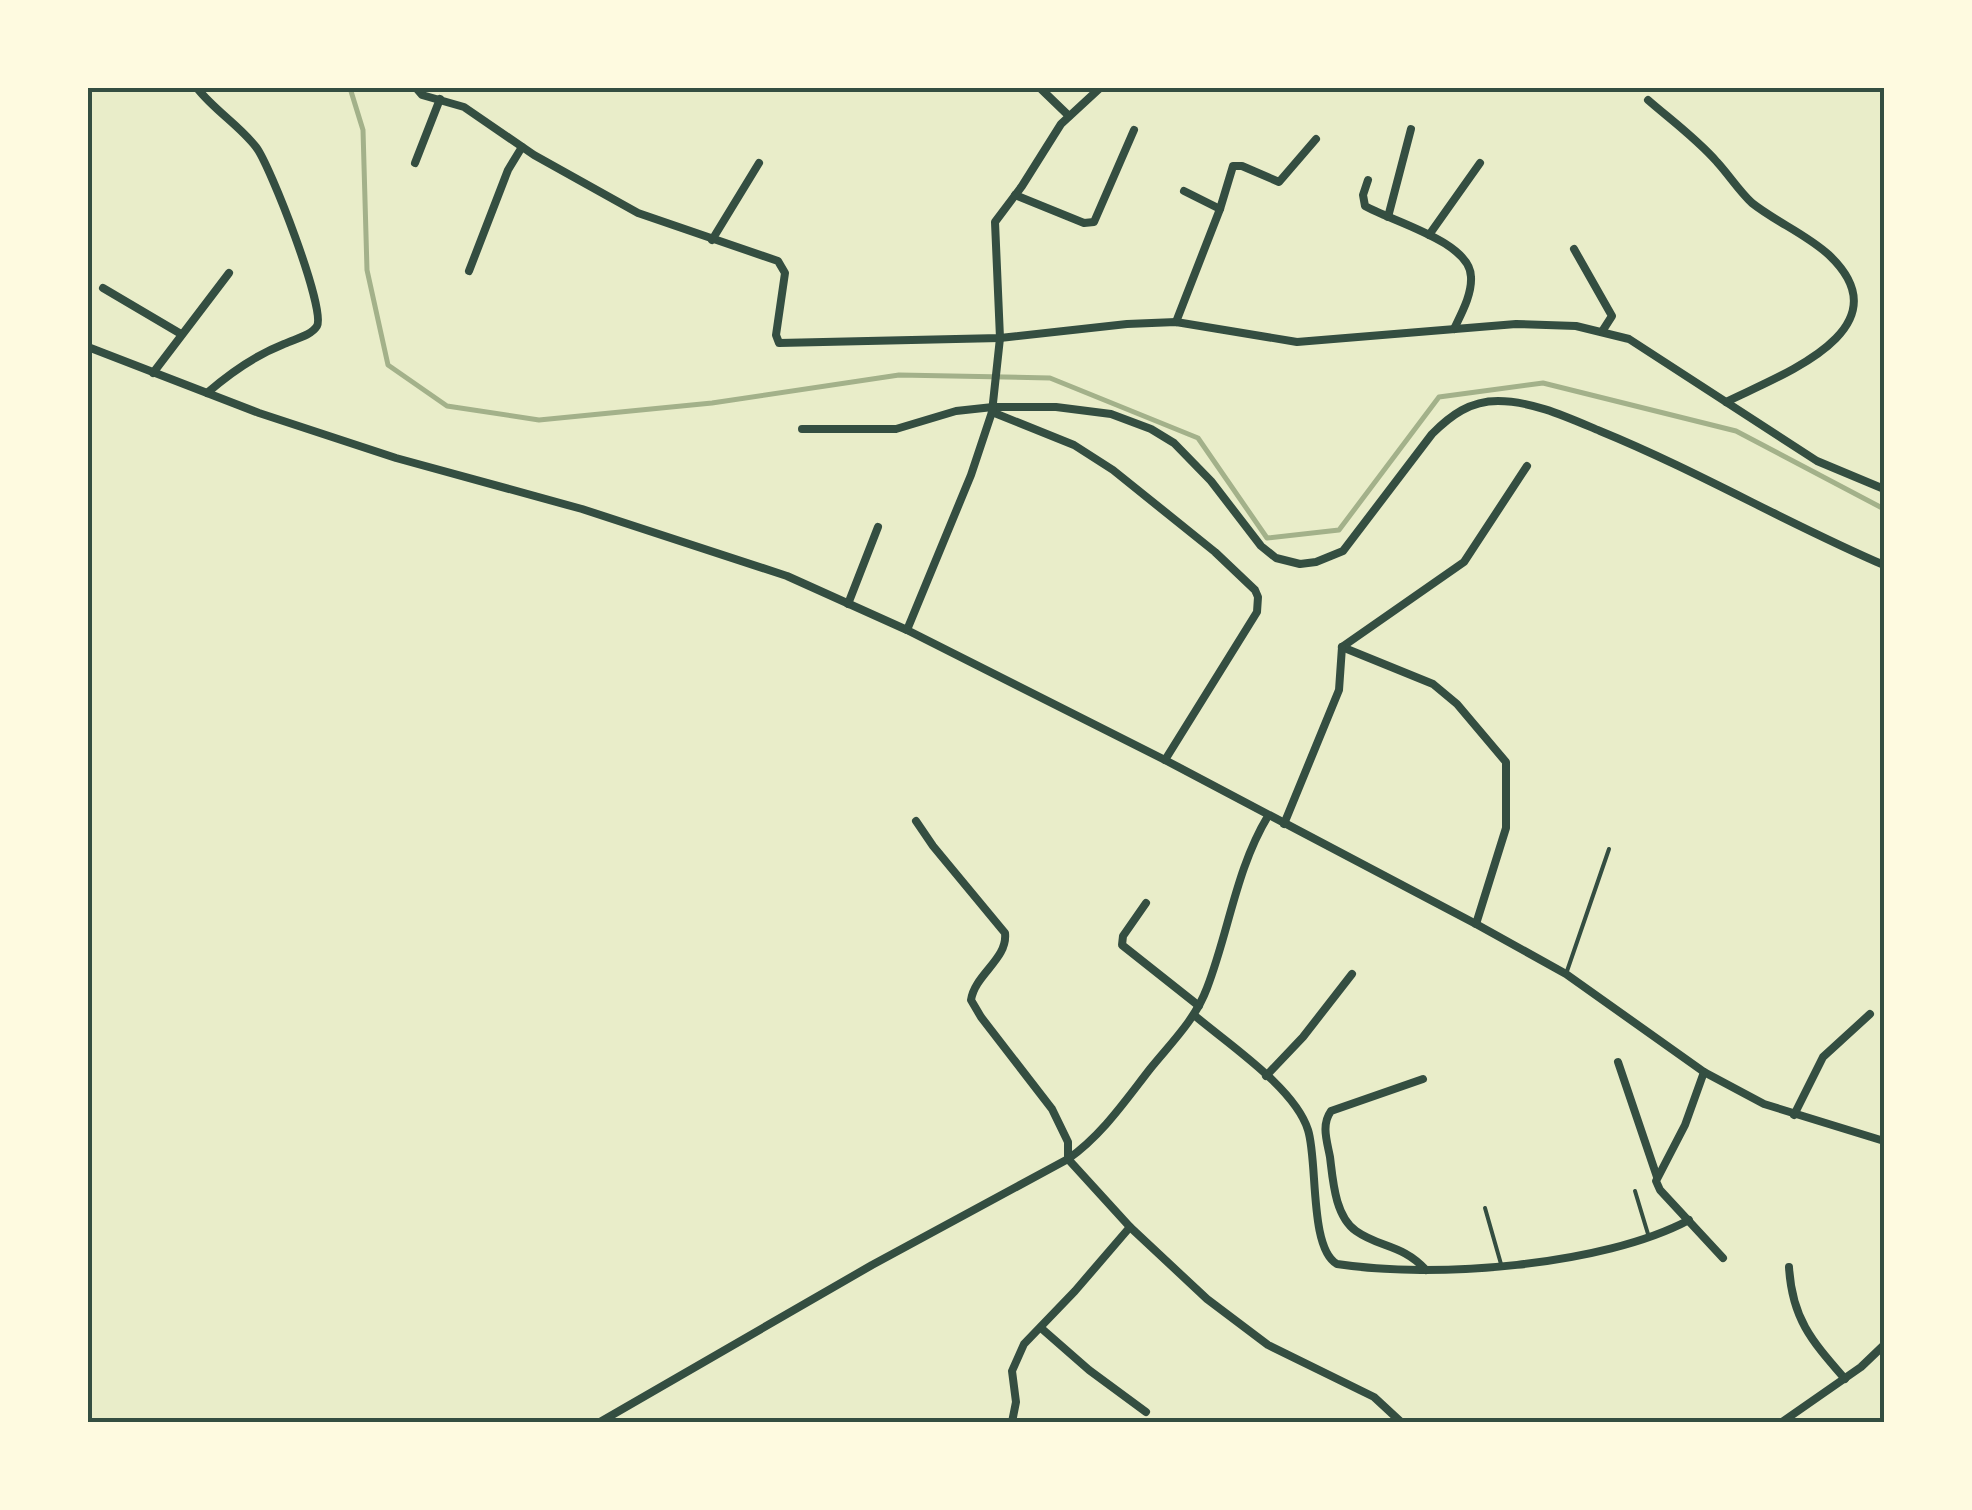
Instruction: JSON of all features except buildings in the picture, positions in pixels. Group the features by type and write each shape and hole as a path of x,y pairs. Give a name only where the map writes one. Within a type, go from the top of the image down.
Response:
{"street":[{"path":"196,88 252,142 265,162 310,281 319,317 308,334 253,359 207,393"},
{"path":"416,88 422,95 464,107 522,147 628,208 774,259 784,268 776,335 779,343 1000,338 1176,322 1297,342 1538,324 1603,330 1629,339 1817,461 1884,489"},
{"path":"1040,88 1069,116"},
{"path":"907,630 970,476 992,409 1000,338 994,228 998,214 1069,116 1100,88"},
{"path":"415,164 440,99"},
{"path":"1648,100 1716,160 1754,204 1824,251 1839,267 1851,292 1854,306 1850,321 1830,346 1726,402"},
{"path":"1388,217 1411,128"},
{"path":"1015,195 1084,223 1094,222 1134,130"},
{"path":"1176,322 1233,166 1279,182 1316,139"},
{"path":"469,271 508,170 522,147"},
{"path":"1429,235 1480,163"},
{"path":"712,240 759,164"},
{"path":"1368,180 1363,203 1458,253 1472,275 1454,329"},
{"path":"1184,191 1220,210"},
{"path":"1574,249 1608,304 1612,316 1603,330"},
{"path":"153,373 228,272"},
{"path":"103,288 181,334"},
{"path":"88,347 396,458 600,515 787,576 907,630 1165,760 1476,924 1566,974 1704,1072 1794,1115 1884,1141"},
{"path":"802,430 896,430 956,411 992,409 1087,410 1132,420 1192,459 1261,546 1288,562 1316,562 1343,551 1432,434 1462,408 1496,400 1518,402 1644,449 1884,566"},
{"path":"992,409 1074,445 1113,470 1216,552 1255,590 1257,612 1165,760"},
{"path":"1342,648 1464,562 1528,466"},
{"path":"848,604 878,527"},
{"path":"1284,824 1335,704 1342,676 1342,648"},
{"path":"1342,648 1433,684 1457,704 1506,762 1506,828 1476,924"},
{"path":"600,1422 872,1265 1068,1159 1088,1144 1199,1006 1216,963 1245,859 1268,816"},
{"path":"916,821 1005,933 1005,945 973,989 971,1000 1052,1110 1068,1142 1068,1159 1130,1227 1207,1299 1268,1345 1374,1396 1402,1422"},
{"path":"1146,903 1123,936 1122,945 1199,1006"},
{"path":"1266,1076 1304,1037 1352,974"},
{"path":"1794,1115 1823,1057 1870,1014"},
{"path":"1194,1015 1294,1103 1308,1130 1319,1229 1327,1256 1337,1264 1426,1270 1583,1255 1649,1239 1689,1220"},
{"path":"1618,1062 1660,1190 1723,1258"},
{"path":"1657,1177 1685,1126 1704,1072"},
{"path":"1423,1079 1331,1111 1325,1126 1336,1192 1345,1219 1355,1231 1410,1255 1426,1270"},
{"path":"1012,1422 1016,1402 1014,1361 1024,1344 1130,1227"},
{"path":"1789,1266 1792,1300 1803,1328 1844,1379"},
{"path":"1041,1328 1146,1412"},
{"path":"1782,1422 1844,1379 1884,1345"}],"lane":[{"path":"1566,974 1609,849"},
{"path":"1635,1190 1649,1239"},
{"path":"1485,1208 1501,1264"}],"waterway":[{"path":"350,88 363,130 367,270 388,365 447,406 539,420 712,403 899,375 1050,378 1198,438 1267,538 1339,530 1439,397 1543,383 1736,431 1884,509"}]}
